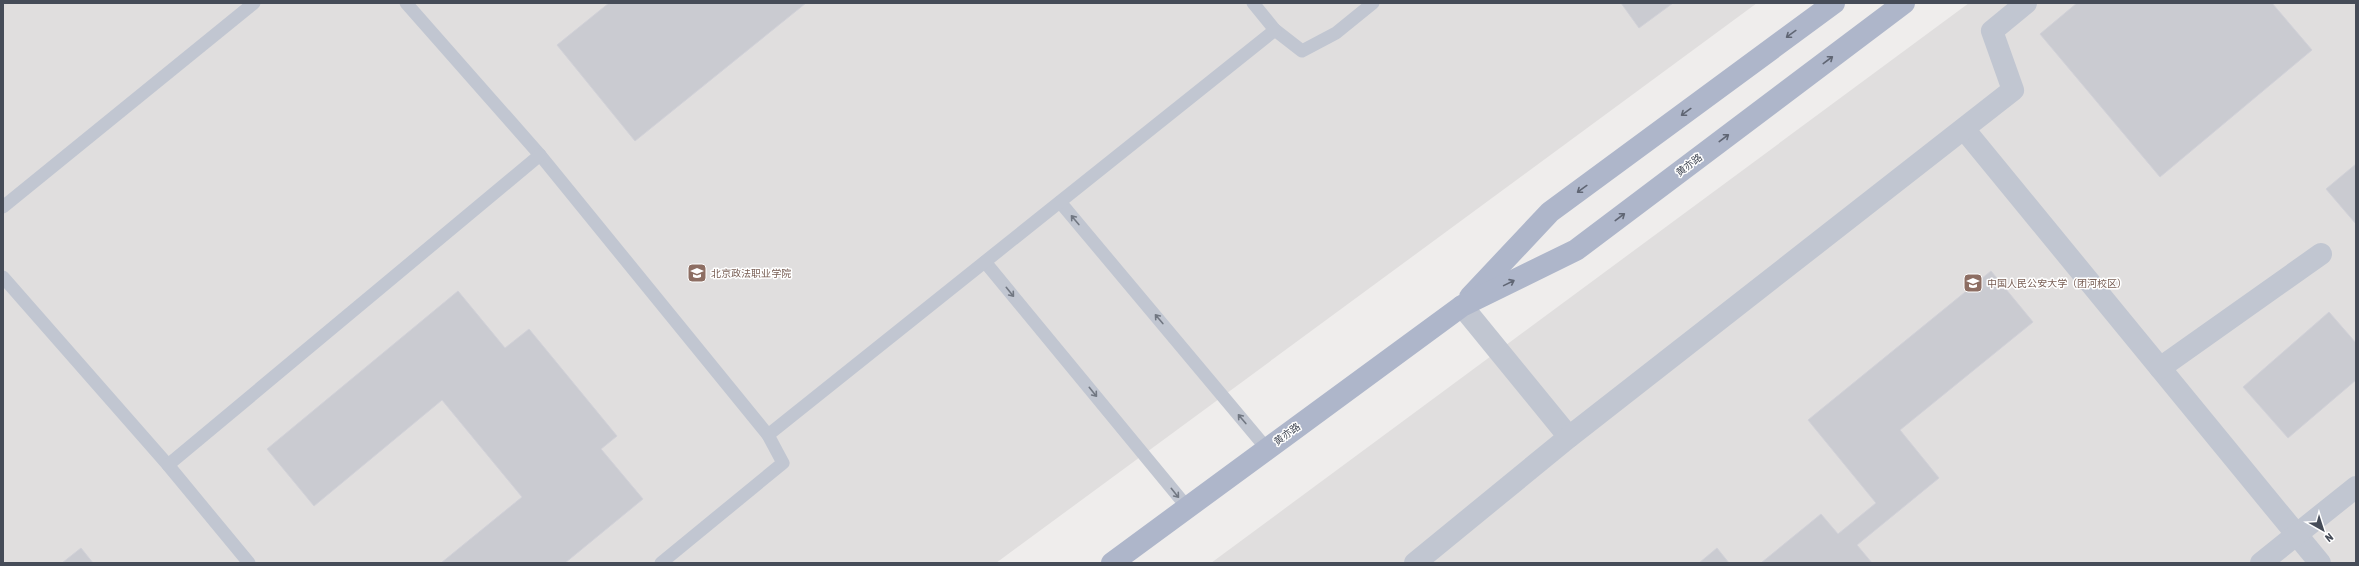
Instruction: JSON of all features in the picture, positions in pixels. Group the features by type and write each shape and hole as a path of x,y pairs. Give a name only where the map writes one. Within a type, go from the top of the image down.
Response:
{"main road":[{"name":"黄亦路","path":"1462,306 1550,212 1834,3"},
{"name":"黄亦路","path":"1112,563 1462,306 1576,250 1904,3"}],"street":[{"path":"1415,563 1569,437 2014,90 1992,31 2026,3"},
{"path":"1964,129 2320,563"},
{"path":"2160,368 2321,254"},
{"path":"1462,306 1569,437"},
{"path":"2261,563 2356,487"}],"lane":[{"path":"3,207 254,3"},
{"path":"406,3 540,155 768,435 783,463 661,563"},
{"path":"1253,3 1275,30 1302,51 1336,33 1373,3"},
{"path":"768,435 1275,30"},
{"path":"168,465 540,155"},
{"path":"1060,202 1267,449"},
{"path":"986,262 1187,507"},
{"path":"3,276 168,465 249,563"}],"shaded area":[{"name":"北京政法职业学院","path":"3,3 1757,3 996,563 3,563"},
{"name":"中国人民公安大学（团河校区）","path":"1969,3 2356,3 2356,563 1211,563"}],"building":[{"path":"609,3 806,3 635,141 557,45"},
{"path":"1621,3 1673,3 1639,28"},
{"path":"2077,3 2272,3 2312,50 2160,177 2040,34"},
{"path":"2356,164 2356,224 2326,189"},
{"path":"1991,271 2033,322 1900,430 1939,478 1857,545 1872,563 1761,563 1821,514 1838,534 1876,503 1808,420"},
{"path":"458,291 505,348 529,329 617,436 601,449 643,499 565,563 441,563 522,497 442,400 314,506 267,449"},
{"path":"2329,312 2356,343 2356,380 2288,438 2243,387"},
{"path":"81,548 93,563 62,563"},
{"path":"1717,548 1729,563 1699,563"}],"place":[{"name":"北京政法职业学院","path":"697,273"},
{"name":"中国人民公安大学（团河校区）","path":"1973,283"}]}
